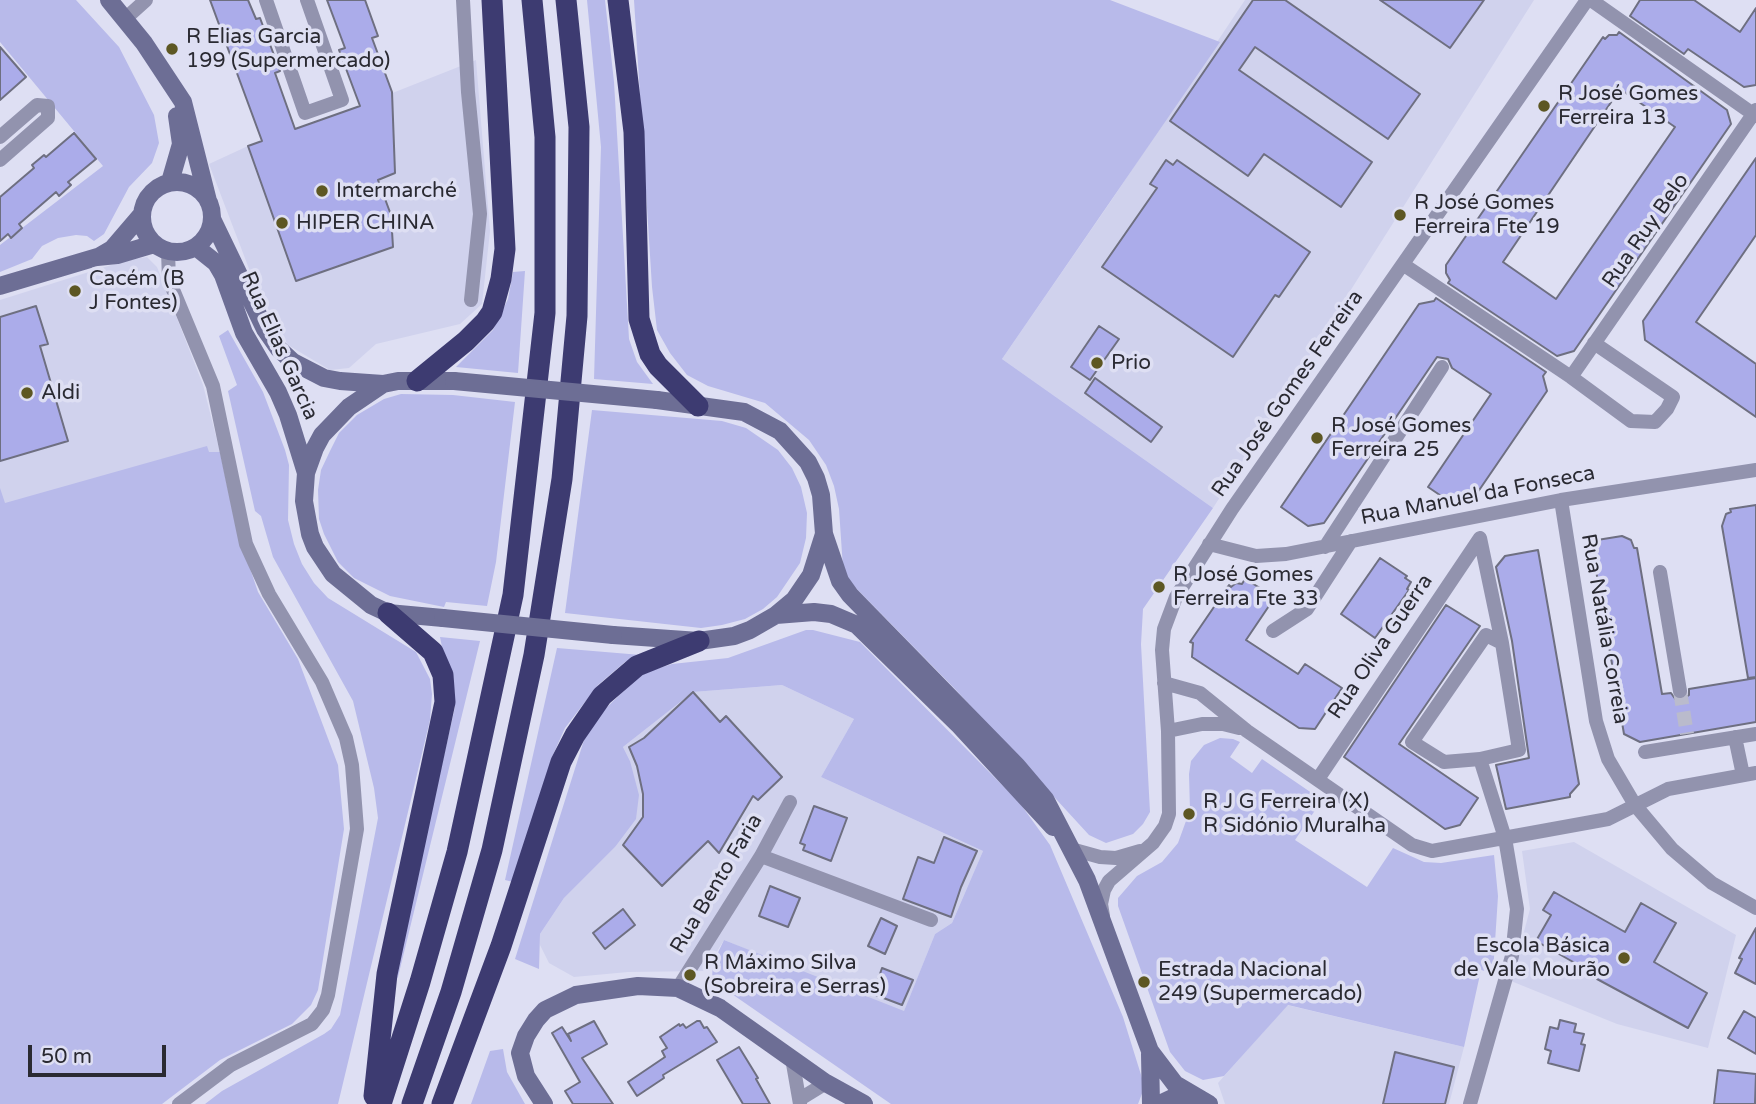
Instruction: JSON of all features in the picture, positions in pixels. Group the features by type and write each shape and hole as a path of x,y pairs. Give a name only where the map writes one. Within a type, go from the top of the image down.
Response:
{"highway":[{"path":"417,381 485,322 492,312 501,279 505,249 492,0"},
{"path":"381,1104 420,982 457,852 513,595 545,313 545,137 532,0"},
{"path":"412,1104 451,992 492,850 534,655 562,479 578,316 579,127 566,0"},
{"path":"618,0 634,132 639,319 654,360 698,405"},
{"path":"373,1104 387,974 445,702 443,675 433,652 388,613"},
{"path":"442,1104 502,946 561,762 575,735 602,696 637,666 699,641"}],"street":[{"path":"0,286 97,257 161,247 187,251 204,240 212,219 183,102 126,18 109,0"},
{"path":"126,18 146,0"},
{"path":"266,0 305,113 342,100 307,0"},
{"path":"463,0 468,92 480,214 471,300"},
{"path":"1589,0 1755,113"},
{"name":"Rua José Gomes Ferreira","path":"1104,923 1101,904 1109,881 1158,836 1169,814 1168,731 1162,650 1168,615 1209,544 1276,445 1589,0"},
{"path":"159,67 176,111 181,144 170,182"},
{"path":"0,137 37,105 48,106 48,118 0,160"},
{"name":"Rua Ruy Belo","path":"1571,377 1755,113"},
{"path":"179,1104 231,1065 312,1024 323,1010 328,995 357,829 352,765 346,738 323,682 269,594 249,552 232,484 213,386 169,280 161,247 143,225 142,214 150,194 170,182 192,185 202,192 208,201"},
{"path":"97,257 112,248 142,214"},
{"name":"Rua Elias Garcia","path":"212,219 265,329 279,349 293,362 324,378 340,382 383,384 454,381 657,400 744,412 780,431 808,462 821,495 824,534"},
{"name":"Rua Elias Garcia","path":"195,247 216,263 223,275 244,333 278,391 306,473"},
{"path":"1404,265 1571,377 1631,421 1655,422 1667,409 1673,397 1594,343"},
{"path":"1325,547 1442,367"},
{"name":"Rua Elias Garcia","path":"383,384 349,407 322,435 306,473 306,520 315,547 325,564 358,597 388,613 699,641 734,636 776,615"},
{"name":"Rua Manuel da Fonseca","path":"1209,544 1256,555 1286,554 1561,500 1756,470"},
{"name":"Rua Natália Correia","path":"1561,500 1595,721 1608,759 1635,805 1672,849 1712,883 1756,908"},
{"path":"776,615 794,600 804,586 817,562 824,534"},
{"path":"824,534 840,581 850,595 1017,766 1045,799 1087,880 1150,1051 1175,1084 1209,1104"},
{"name":"Rua Oliva Guerra","path":"1318,779 1480,538 1502,643"},
{"path":"1273,631 1307,608 1351,541"},
{"path":"1660,572 1680,691"},
{"path":"776,615 814,612 831,614 857,625 958,724 1069,844 1100,858 1116,858 1145,850"},
{"path":"1486,635 1502,643 1520,750 1480,759 1444,762 1412,742 1486,635"},
{"path":"1164,683 1199,693 1247,731 1412,845 1440,851 1608,819 1668,789 1749,774 1735,737"},
{"path":"1168,731 1202,724 1223,724 1247,731"},
{"path":"1645,752 1688,740 1756,733"},
{"path":"1470,1104 1513,944 1517,909 1506,838 1480,759"},
{"name":"Rua Bento Faria","path":"678,988 761,856 790,802"},
{"path":"761,856 931,919"},
{"path":"544,1104 526,1076 520,1053 526,1036 545,1010 576,995 638,986 678,988 720,1008 826,1083 864,1104"},
{"path":"1150,1051 1151,1104"},
{"path":"792,1058 800,1102 826,1083"},
{"path":"1160,1104 1179,1095 1192,1095"}],"shaded area":[{"path":"0,0 76,0 119,47 154,115 159,143 152,163 129,187 104,234 94,241 87,236 76,235 58,238 42,246 32,259 0,272 0,245 103,166 0,42"},
{"path":"587,0 605,0 614,82 629,339 637,362 653,384 594,379 601,147"},
{"path":"634,0 1110,0 1220,42 1002,359 1213,508 1143,609 1141,644 1150,812 1133,834 1106,843 1089,835 955,689 850,582 843,568 839,509 834,486 826,465 809,440 765,403 708,386 687,375 670,353 657,330 652,287"},
{"path":"1245,0 1534,0 1213,508 1002,359"},
{"path":"476,60 490,231 482,304 460,324 376,344 349,368 330,370 288,345 256,287 209,164 248,146"},
{"path":"147,257 157,267 203,385 220,452 0,518 0,300 127,260"},
{"path":"525,271 518,373 456,367 493,330 508,299 513,272"},
{"path":"228,330 263,392 285,450 289,465 288,520 302,564 328,598 416,652 430,679 430,720 338,1104 205,1104 222,1091 324,1034 331,1029 340,1015 378,818 374,788 353,701 273,557 261,516 255,511 228,391 237,385 219,336"},
{"path":"401,394 453,395 515,402 496,562 487,606 446,602 444,607 390,596 354,578 338,562 324,534 319,519 318,490 321,470 339,433 357,415 384,399"},
{"path":"592,410 722,421 746,428 778,450 792,468 801,487 807,513 806,538 800,563 777,597 745,619 701,628 565,613"},
{"path":"207,446 209,452 220,452 236,527 258,592 298,659 338,765 344,829 318,990 311,1005 292,1024 220,1060 162,1104 0,1104 0,488 5,503"},
{"path":"806,630 860,642 1019,802 1050,845 1123,1017 1142,1078 1143,1091 1138,1104 891,1104 716,983 712,978 713,963 724,940 904,1011 935,934 952,923 983,851 821,777 854,719 782,685 693,692 623,747 630,761 639,795 636,819 615,847 564,898 540,934 539,969 515,959 584,740 599,715 639,676 653,670 672,664 728,658"},
{"path":"440,637 480,641 398,977 392,984 455,707 453,673 443,652"},
{"path":"557,648 641,655 625,662 598,685 565,728 552,757 513,882 505,880"},
{"path":"782,685 854,719 821,777 983,851 952,923 935,934 903,1014 724,940 705,971 628,972 574,977 549,963 540,945 540,934 564,898 615,847 630,761 623,747 693,692"},
{"path":"1220,738 1240,742 1230,757 1252,773 1262,759 1322,800 1295,840 1367,887 1393,848 1424,862 1441,863 1494,855 1498,896 1493,973 1481,970 1464,1047 1288,1005 1224,1076 1203,1080 1185,1071 1170,1052 1118,906 1118,898 1137,876 1162,862 1178,843 1190,810 1191,761 1204,745"},
{"name":"Escola Básica de Vale Mourão","path":"1574,842 1736,935 1708,1048 1617,1024 1511,981 1530,909 1522,851"},
{"path":"1287,1005 1464,1047 1449,1104 1225,1104 1218,1083"},
{"path":"503,1049 507,1072 525,1104 471,1104 490,1051"}],"building":[{"path":"210,0 248,0 256,19 260,18 280,71 275,73 295,129 360,106 339,50 345,48 327,0 365,0 378,36 372,38 392,92 395,173 378,180 391,215 393,247 296,281 248,146 262,141"},
{"path":"1253,0 1285,0 1420,94 1388,139 1255,47 1239,70 1372,162 1341,207 1264,154 1248,176 1170,121"},
{"path":"1380,0 1484,0 1450,48"},
{"path":"1640,0 1694,0 1740,32 1756,8 1756,85 1744,87 1688,49 1684,54 1630,16"},
{"path":"1619,32 1727,110 1731,124 1574,351 1557,356 1448,283 1450,280 1446,265 1603,37 1605,39 1609,35 1617,35","holes":["1620,89 1675,127 1556,299 1503,262"]},
{"path":"0,47 26,77 0,100"},
{"path":"74,133 96,159 68,182 71,185 59,196 56,192 19,224 22,228 11,238 8,234 0,241 0,197 34,168 32,165 44,155 46,157"},
{"path":"1756,158 1756,235 1696,322 1756,364 1756,417 1645,340 1643,321"},
{"path":"1166,160 1173,165 1177,160 1310,252 1279,297 1275,295 1233,357 1102,267 1157,188 1150,184"},
{"path":"1436,298 1546,372 1543,376 1547,391 1471,502 1456,506 1428,487 1491,394 1452,368 1448,359 1437,357 1324,523 1308,526 1281,507 1419,304 1434,301"},
{"name":"Aldi","path":"36,306 48,344 40,346 68,441 0,461 0,317"},
{"path":"1099,326 1119,339 1090,380 1071,367"},
{"path":"1095,378 1162,427 1151,442 1085,393"},
{"path":"1756,505 1756,677 1748,678 1722,526 1726,514 1731,512 1730,509"},
{"path":"1622,536 1631,540 1634,548 1637,548 1662,694 1671,693 1676,700 1682,700 1689,695 1689,689 1756,678 1756,722 1640,742 1624,734 1591,541"},
{"path":"1538,550 1579,784 1570,797 1506,809 1496,765 1529,758 1512,641 1496,567 1505,556"},
{"path":"1380,558 1407,576 1405,578 1411,582 1407,589 1409,590 1375,638 1341,614"},
{"path":"1245,579 1275,597 1246,640 1298,674 1305,664 1342,688 1315,729 1299,728 1192,657 1193,643 1190,642 1229,585 1231,587 1236,583 1242,584"},
{"path":"1446,605 1480,626 1399,744 1478,798 1460,825 1445,829 1344,757"},
{"path":"693,692 720,722 726,716 782,777 758,800 753,796 719,853 708,841 662,886 623,845 643,817 643,794 637,766 629,747 644,738"},
{"path":"814,806 847,818 831,861 803,850 805,845 800,843"},
{"path":"944,837 977,851 951,917 903,899 918,857 934,863"},
{"path":"770,886 800,898 788,927 759,916"},
{"path":"1554,892 1625,932 1641,903 1676,923 1654,962 1707,993 1688,1028 1597,979 1598,976 1536,941 1551,915 1543,910"},
{"path":"623,909 635,925 605,949 593,933"},
{"path":"881,918 897,926 885,954 868,946"},
{"path":"1756,928 1756,984 1735,973 1742,959 1739,958"},
{"path":"882,968 913,980 902,1005 873,994"},
{"path":"1744,1011 1756,1018 1756,1054 1728,1038"},
{"path":"1560,1020 1576,1024 1574,1032 1584,1034 1581,1044 1585,1045 1579,1071 1548,1063 1551,1051 1545,1049 1550,1027 1558,1029"},
{"path":"594,1021 607,1044 582,1058 613,1104 573,1104 565,1091 580,1082 552,1033 562,1027 571,1041 568,1034"},
{"path":"700,1021 704,1028 707,1027 717,1042 663,1075 664,1078 637,1096 628,1082 665,1057 662,1051 667,1048 660,1037 679,1024 686,1028"},
{"path":"739,1047 770,1104 743,1104 717,1060"},
{"path":"1395,1052 1454,1067 1445,1104 1383,1104"},
{"path":"1718,1070 1756,1074 1755,1104 1714,1104"}],"tunnel":[{"path":"1680,691 1687,734"}],"place":[{"name":"R Elias Garcia 199 (Supermercado)","path":"172,49"},
{"name":"R José Gomes Ferreira 13","path":"1544,106"},
{"name":"Intermarché","path":"322,191"},
{"name":"R José Gomes Ferreira Fte 19","path":"1400,215"},
{"name":"HIPER CHINA","path":"282,223"},
{"name":"Cacém (B J Fontes)","path":"75,291"},
{"name":"Prio","path":"1097,363"},
{"name":"Aldi","path":"27,393"},
{"name":"R José Gomes Ferreira 25","path":"1317,438"},
{"name":"R José Gomes Ferreira Fte 33","path":"1159,587"},
{"name":"R J G Ferreira (X) R Sidónio Muralha","path":"1189,814"},
{"name":"Escola Básica de Vale Mourão","path":"1624,958"},
{"name":"R Máximo Silva (Sobreira e Serras)","path":"690,975"},
{"name":"Estrada Nacional 249 (Supermercado)","path":"1144,982"}]}
